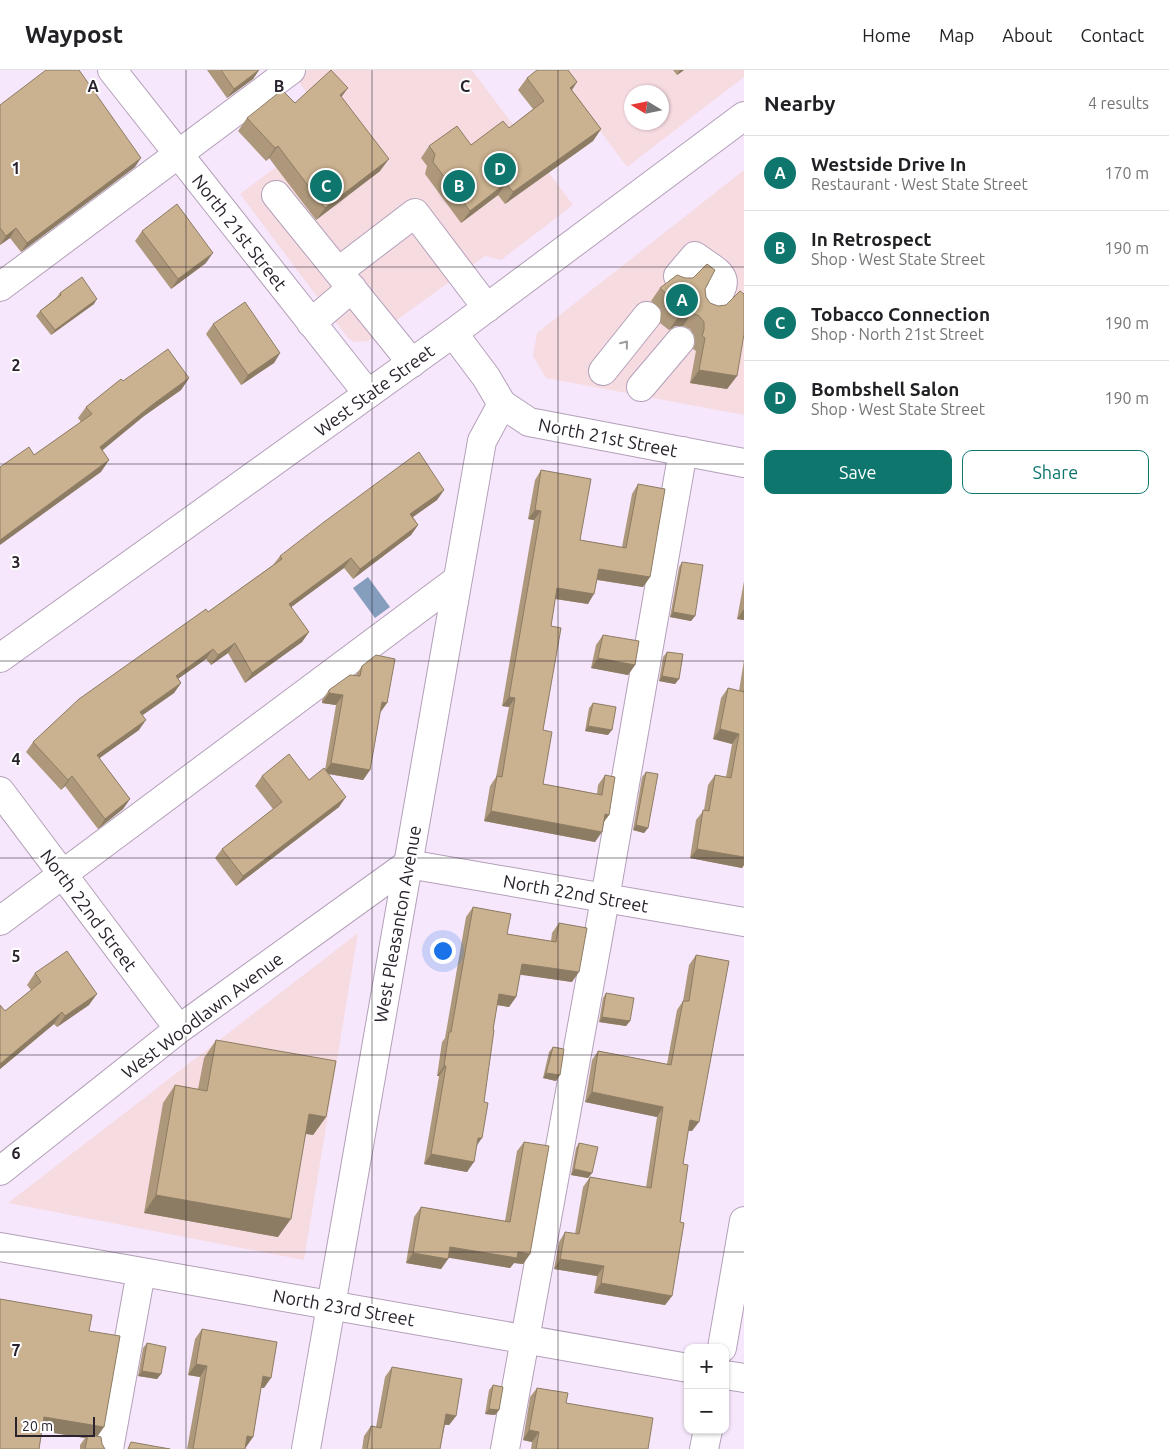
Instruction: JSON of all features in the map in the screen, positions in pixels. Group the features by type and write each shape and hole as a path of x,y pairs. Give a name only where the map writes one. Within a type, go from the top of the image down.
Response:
{"street":[{"name":"North 21st Street","path":"112,70 368,394"},
{"path":"0,287 291,70"},
{"name":"West State Street","path":"0,658 453,334 744,116"},
{"path":"276,195 412,362"},
{"path":"311,323 345,280 415,213 487,308"},
{"path":"678,276 695,256 720,275 724,282 723,290 711,304"},
{"path":"603,372 647,316"},
{"name":"North 21st Street","path":"453,334 486,376 502,404 529,422 744,462"},
{"path":"641,388 680,341"},
{"name":"West Pleasanton Avenue","path":"306,1449 482,441 502,404"},
{"path":"505,1449 605,898 683,451"},
{"path":"0,920 457,580"},
{"name":"North 22nd Street","path":"0,791 179,1028"},
{"name":"North 22nd Street","path":"408,864 744,922"},
{"name":"West Woodlawn Avenue","path":"0,1171 179,1028 408,864"},
{"path":"723,1344 744,1221"},
{"name":"North 23rd Street","path":"0,1247 684,1367"},
{"path":"109,1449 141,1272"},
{"path":"729,1376 744,1378"},
{"path":"704,1449 707,1434"}],"shaded area":[{"path":"299,70 472,70 573,205 501,260 485,256 368,341 354,342 348,338 240,194 331,126 293,74"},
{"path":"555,70 744,70 744,77 627,167"},
{"path":"744,170 744,415 546,378 533,356 537,333"},
{"path":"358,933 304,1260 8,1203"}],"water":[{"path":"368,577 390,607 375,618 353,588"}],"building":[{"path":"46,70 79,70 141,158 27,243 16,228 6,236 0,228 0,105"},
{"path":"221,70 259,70 234,89"},
{"path":"331,70 348,88 340,95 389,159 325,208 278,146 275,148 247,118 282,90 295,103"},
{"path":"537,70 568,70 577,82 570,88 601,129 513,192 506,183 470,211 433,162 435,154 429,146 457,126 471,145 503,121 509,128 544,101 527,78"},
{"path":"177,204 213,253 178,279 142,231"},
{"path":"707,264 715,270 705,289 706,297 710,303 718,306 726,305 740,291 744,294 744,334 737,376 699,370 705,338 702,336 704,322 699,316 692,313 684,313 678,317 669,310 670,297 660,288 677,275 693,278"},
{"path":"82,277 97,299 55,330 40,311"},
{"path":"245,302 280,353 248,375 213,324"},
{"path":"168,349 189,378 100,447 109,460 0,540 0,467 29,447 34,455 92,414 86,407 121,379 123,381"},
{"path":"419,452 444,490 410,514 418,525 360,569 351,558 289,604 309,632 252,673 235,643 218,655 213,649 176,676 181,683 140,712 146,720 97,755 130,799 105,819 72,776 68,780 33,742 79,699 206,609 208,612 282,559 280,556"},
{"path":"541,470 591,479 580,540 626,548 638,484 665,489 650,577 599,569 594,594 557,588 551,626 561,628 543,730 552,732 543,784 602,795 605,775 615,777 609,815 605,814 602,832 491,811 497,776 502,777 515,698 509,697 541,511 535,510"},
{"path":"682,562 703,565 695,616 673,612"},
{"path":"603,635 639,641 635,665 598,658"},
{"path":"667,652 683,654 679,679 662,676"},
{"path":"376,655 395,659 387,703 382,702 370,770 331,763 343,695 329,693 329,690 350,675 360,676 362,666"},
{"path":"728,688 744,692 744,857 697,849 703,810 709,811 715,775 731,778 739,734 720,729"},
{"path":"593,703 616,707 612,730 588,726"},
{"path":"289,754 309,780 324,768 346,797 243,876 222,849 282,802 262,776"},
{"path":"646,772 658,774 648,828 636,825"},
{"path":"473,907 511,914 507,934 556,942 559,923 587,928 579,972 522,964 516,997 499,994 484,1102 488,1103 482,1138 478,1138 474,1162 431,1154 446,1066 444,1066 449,1032 451,1032"},
{"path":"67,951 97,994 65,1016 62,1012 0,1064 0,1005 5,1011 41,982 35,973"},
{"path":"696,955 729,961 699,1122 690,1120 683,1164 688,1165 680,1222 684,1223 672,1296 601,1283 604,1266 560,1259 565,1232 579,1234 590,1177 651,1188 663,1107 592,1092 598,1051 671,1065 683,1001 689,1001"},
{"path":"606,993 634,998 630,1021 602,1017"},
{"path":"216,1040 336,1061 326,1117 309,1114 291,1219 156,1195 175,1085 207,1091"},
{"path":"553,1047 564,1049 560,1075 546,1073"},
{"path":"524,1142 549,1146 530,1254 518,1252 517,1258 450,1247 448,1259 413,1253 421,1207 510,1222"},
{"path":"579,1143 598,1147 592,1173 574,1169"},
{"path":"0,1299 92,1315 89,1331 120,1336 104,1427 44,1417 39,1449 0,1449"},
{"path":"202,1329 277,1342 271,1378 263,1376 253,1437 247,1436 245,1449 193,1449 207,1366 196,1364"},
{"path":"147,1343 166,1347 161,1374 142,1371"},
{"path":"392,1367 462,1379 456,1416 446,1414 440,1449 367,1449 371,1426 381,1428"},
{"path":"493,1385 503,1387 499,1410 489,1409"},
{"path":"537,1388 568,1393 566,1403 653,1418 648,1449 536,1449 539,1432 529,1430"},
{"path":"88,1434 101,1437 105,1449 85,1449"},
{"path":"131,1442 170,1449 128,1449"}],"place":[{"name":"Bombshell Salon","path":"500,169"},
{"name":"Tobacco Connection","path":"326,186"},
{"name":"In Retrospect","path":"459,186"},
{"name":"Westside Drive In","path":"682,300"}]}
